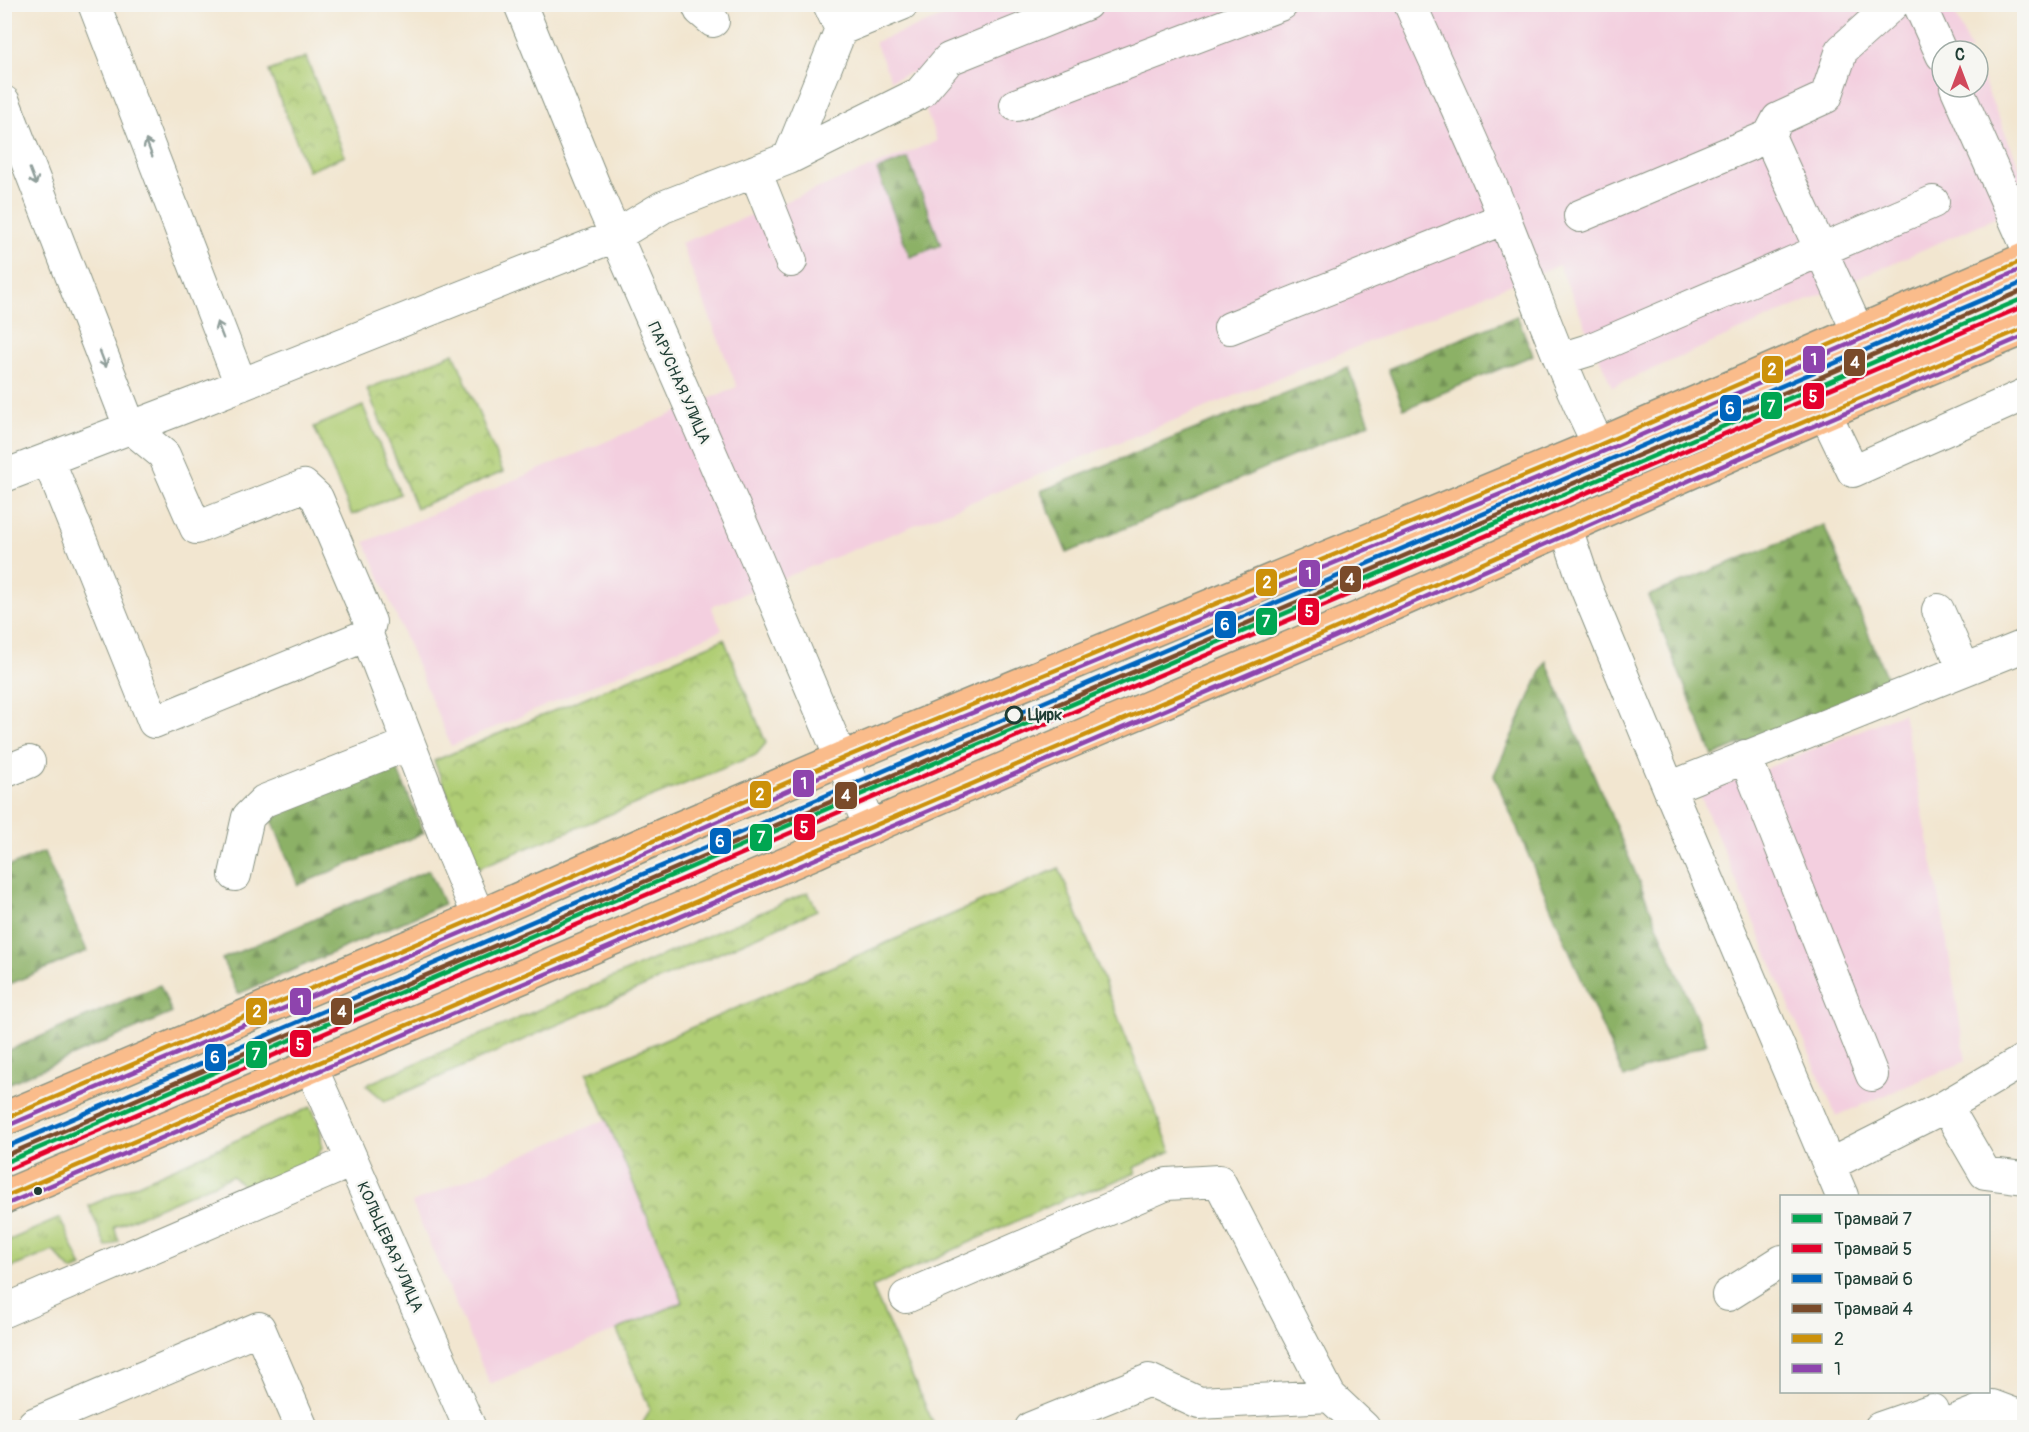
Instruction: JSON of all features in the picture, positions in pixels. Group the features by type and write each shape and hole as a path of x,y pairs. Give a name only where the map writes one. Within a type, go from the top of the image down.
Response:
{"highway":[{"path":"4,1119 479,917 841,759 1599,445 1858,330 2025,260"},
{"path":"4,1197 1566,528 1883,387 2025,328"}],"street":[{"path":"94,4 241,385"},
{"name":"ПАРУСНАЯ УЛИЦА","path":"520,4 615,236 756,557 870,827"},
{"path":"789,158 835,17 902,4"},
{"path":"4,476 241,385 615,236 663,207 789,158 920,93 949,59 1086,4"},
{"path":"1016,105 1282,4"},
{"path":"1410,4 1505,218 1560,359 1599,445"},
{"path":"1580,216 1769,136 1778,119 1826,97 1842,50 1893,4"},
{"path":"1920,4 1935,39"},
{"path":"1961,99 2025,240"},
{"path":"4,102 130,427 164,455 196,528 304,486 317,498 370,622 367,635 479,917"},
{"path":"1769,136 1883,387"},
{"path":"755,171 791,261"},
{"path":"1560,359 1589,350 1933,202"},
{"path":"1230,328 1505,218"},
{"path":"1825,413 1853,471 2025,395"},
{"path":"48,459 154,722 367,635"},
{"path":"1566,528 1585,585 1841,1195"},
{"path":"1938,610 1964,669"},
{"path":"1669,788 2025,646"},
{"path":"235,874 248,817 264,801 409,744"},
{"path":"1745,756 1872,1075"},
{"path":"1829,1165 1946,1106 2025,1060"},
{"name":"КОЛЬЦЕВАЯ УЛИЦА","path":"311,1067 470,1428"},
{"path":"1946,1106 1985,1173 2025,1178"},
{"path":"4,1311 352,1161"},
{"path":"906,1297 1167,1184 1219,1181 1330,1396 1365,1428"},
{"path":"1728,1295 1780,1262"},
{"path":"33,1428 34,1424 259,1328 302,1428"},
{"path":"1031,1428 1149,1380 1202,1415 1330,1396"},
{"path":"1880,1428 1934,1414 1992,1406 2025,1418"}],"shaded area":[{"path":"975,5 1951,5 1966,39 1930,39 1930,99 1990,99 1990,97 2024,178 2024,205 1612,387 1559,265 711,607 722,630 451,746 365,542 737,387 681,243 937,141 912,72 891,80 875,42"},
{"path":"1903,713 1941,905 1966,1061 1836,1116 1700,795"},
{"path":"607,1119 683,1302 490,1384 412,1203"}],"green space":[{"path":"306,57 345,156 308,171 269,71"},
{"path":"908,158 941,245 910,257 877,170"},
{"path":"1517,316 1533,355 1404,409 1388,369"},
{"path":"454,353 503,472 416,508 367,389"},
{"path":"1348,368 1370,423 1067,553 1041,491"},
{"path":"363,406 400,494 352,515 314,427"},
{"path":"1824,525 1889,684 1713,756 1648,596"},
{"path":"724,639 766,743 756,755 478,868 434,761"},
{"path":"1546,661 1707,1043 1624,1078 1494,775"},
{"path":"393,759 424,833 298,885 268,810"},
{"path":"44,852 87,951 5,986 5,868"},
{"path":"1059,868 1171,1151 1134,1168 1136,1173 1081,1194 1080,1192 872,1287 935,1427 641,1427 650,1409 617,1330 683,1302 587,1073"},
{"path":"429,870 444,904 238,994 222,959"},
{"path":"808,892 817,910 385,1101 366,1085"},
{"path":"160,985 172,1013 5,1085 5,1052"},
{"path":"311,1107 320,1126 322,1147 312,1165 251,1192 232,1176 114,1227 119,1241 106,1247 89,1206"},
{"path":"60,1218 82,1267 72,1271 53,1251 5,1270 5,1242"}],"tram line":[{"name":"6","path":"4,1148 2024,282"},
{"name":"4","path":"7,1155 2024,290"},
{"name":"7","path":"4,1163 2024,298"},
{"name":"5","path":"7,1170 2024,306"}],"transit line":[{"name":"2","path":"4,1119 479,917 841,759 1599,445 2024,260"},
{"name":"1","path":"7,1126 482,924 844,766 1602,452 2024,268"},
{"name":"2","path":"4,1197 1300,644 1778,433 2024,328"},
{"name":"1","path":"7,1204 1303,651 1781,440 2024,336"}],"place":[{"name":"Цирк","path":"1014,715"}]}
